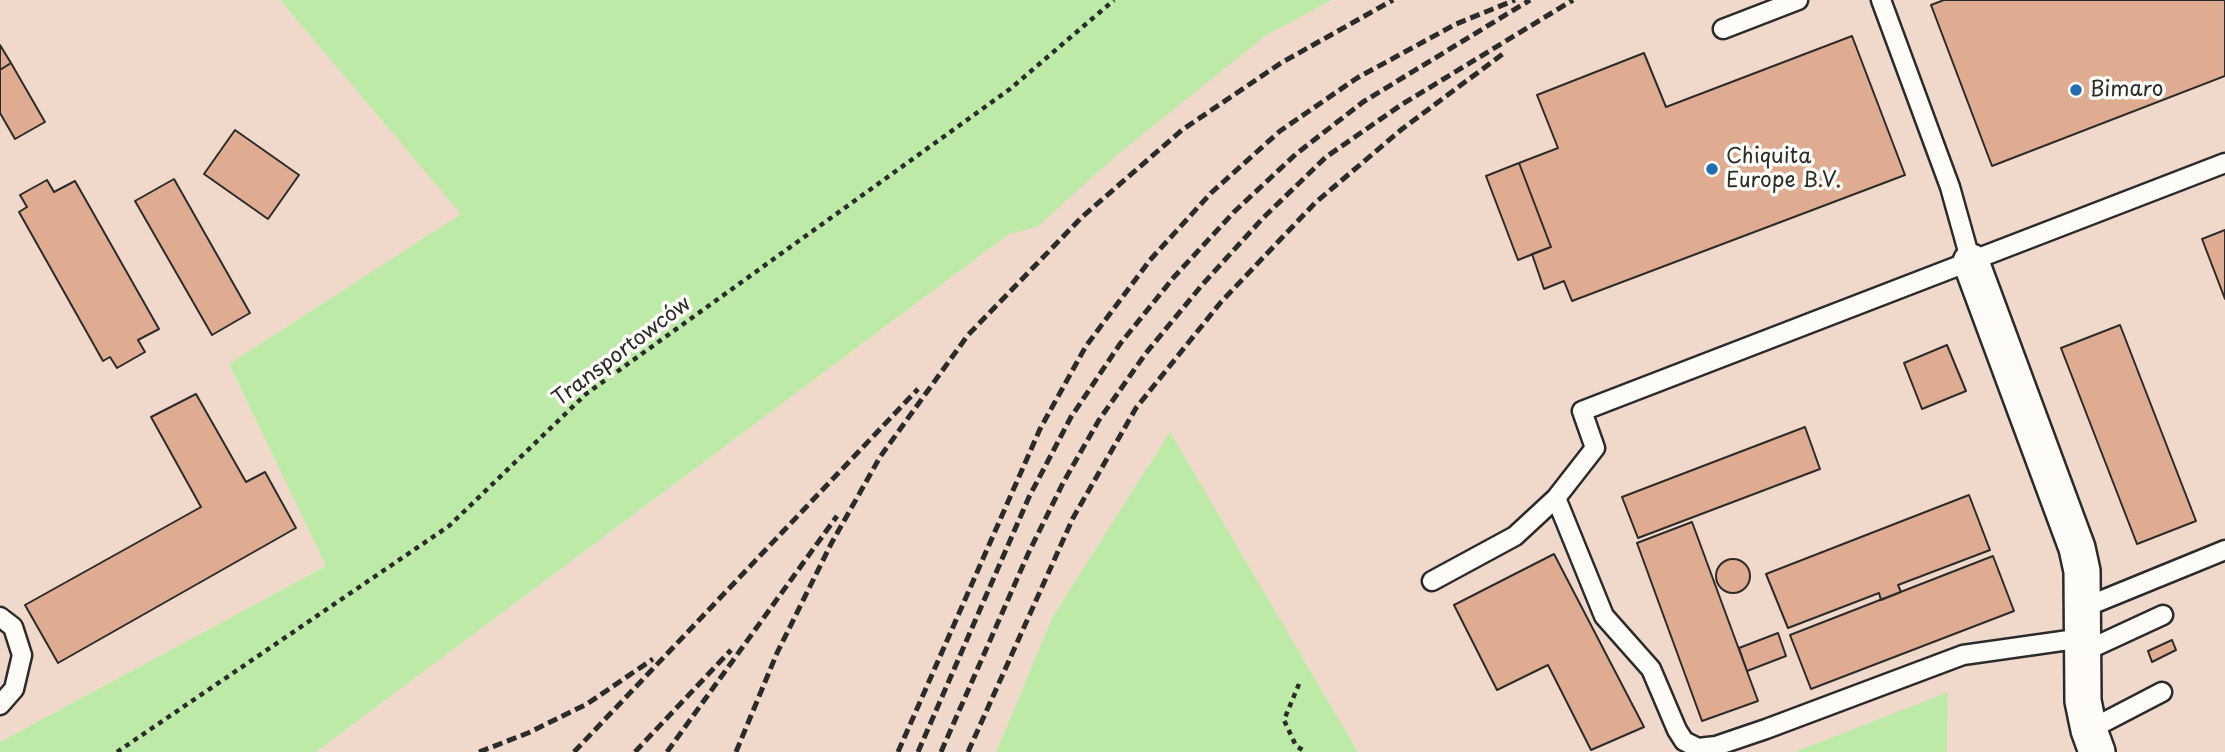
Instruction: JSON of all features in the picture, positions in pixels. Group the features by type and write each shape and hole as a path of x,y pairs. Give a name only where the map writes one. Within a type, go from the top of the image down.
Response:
{"street":[{"path":"1971,262 2077,548 2082,571 2084,734"}],"lane":[{"path":"1723,29 1798,0"},
{"path":"1881,0 1950,187 1971,262"},
{"path":"1432,581 1515,536 1556,498 1595,448 1582,411 2225,163"},
{"path":"1556,498 1604,615 1651,669 1684,741 1698,748 1717,746 1766,729 1963,655 2163,615"},
{"path":"2083,632 2225,550"},
{"path":"0,617 13,627 22,654 14,689 0,705"},
{"path":"2084,734 2161,692"}],"path":[{"name":"Transportowców","path":"117,752 449,526 586,394 1010,89 1114,0"},
{"path":"1299,684 1284,720 1296,746 1306,752"}],"shaded area":[{"path":"0,0 280,0 462,214 229,364 326,566 0,742"},
{"path":"1331,0 2225,0 2225,752 1947,752 1948,693 1795,752 1358,752 1170,433 1053,616 996,752 316,752 1009,234 1257,32"}],"green space":[{"path":"280,0 1332,0 1265,36 1118,154 1037,227 1009,234 316,752 0,752 0,742 326,566 229,364 461,214"},
{"path":"1170,432 1358,752 996,752 1053,616"},
{"path":"1948,692 1947,752 1795,752"}],"building":[{"name":"Bimaro","path":"1944,0 2225,0 2225,76 1992,166 1931,5"},
{"name":"Chiquita Europe B.V.","path":"1852,36 1905,175 1572,301 1564,281 1544,289 1532,254 1551,247 1519,163 1558,148 1537,95 1644,53 1666,107"},
{"path":"0,45 11,63 0,70"},
{"path":"11,63 45,122 15,139 0,113 0,70"},
{"path":"235,130 299,175 268,219 204,174"},
{"path":"1519,163 1551,247 1518,260 1486,176"},
{"path":"174,179 250,313 212,335 135,201"},
{"path":"47,180 54,192 75,181 159,329 138,340 145,352 117,368 110,357 103,361 19,212 27,207 20,195"},
{"path":"2225,230 2225,299 2202,239"},
{"path":"2120,325 2196,521 2137,544 2061,348"},
{"path":"1947,345 1966,391 1922,409 1904,363"},
{"path":"196,394 246,482 265,472 296,528 58,663 25,605 201,507 151,417"},
{"path":"1805,427 1820,469 1638,538 1622,497"},
{"path":"1969,495 1990,550 1898,585 1901,592 1881,600 1879,593 1788,628 1766,574"},
{"path":"1692,522 1758,701 1702,721 1637,543"},
{"path":"1554,554 1644,727 1591,750 1548,665 1497,690 1454,605"},
{"path":"1993,556 2014,611 1811,689 1790,635"},
{"path":"1733,559 1745,564 1750,576 1745,588 1733,593 1721,588 1716,576 1721,564"},
{"path":"1778,633 1786,656 1747,671 1739,648"},
{"path":"2172,640 2176,650 2152,662 2148,651"}],"railway":[{"path":"736,752 777,653 831,544 880,457 968,335 1082,217 1182,130 1281,63 1393,0"},
{"path":"898,752 1040,429 1086,346 1150,260 1211,193 1280,131 1357,78 1456,24 1515,0"},
{"path":"918,752 1029,497 1071,417 1120,344 1174,277 1234,212 1296,154 1363,102 1530,0"},
{"path":"941,752 1028,554 1063,483 1099,420 1146,353 1202,285 1263,218 1326,157 1401,105 1573,0"},
{"path":"968,752 1073,518 1136,408 1221,302 1315,203 1402,129 1504,53"},
{"path":"574,752 918,389"},
{"path":"667,752 837,516"},
{"path":"635,752 731,650"},
{"path":"479,752 528,733 587,704 653,659"}],"place":[{"name":"Bimaro","path":"2076,90"},
{"name":"Chiquita Europe B.V.","path":"1712,169"}]}
